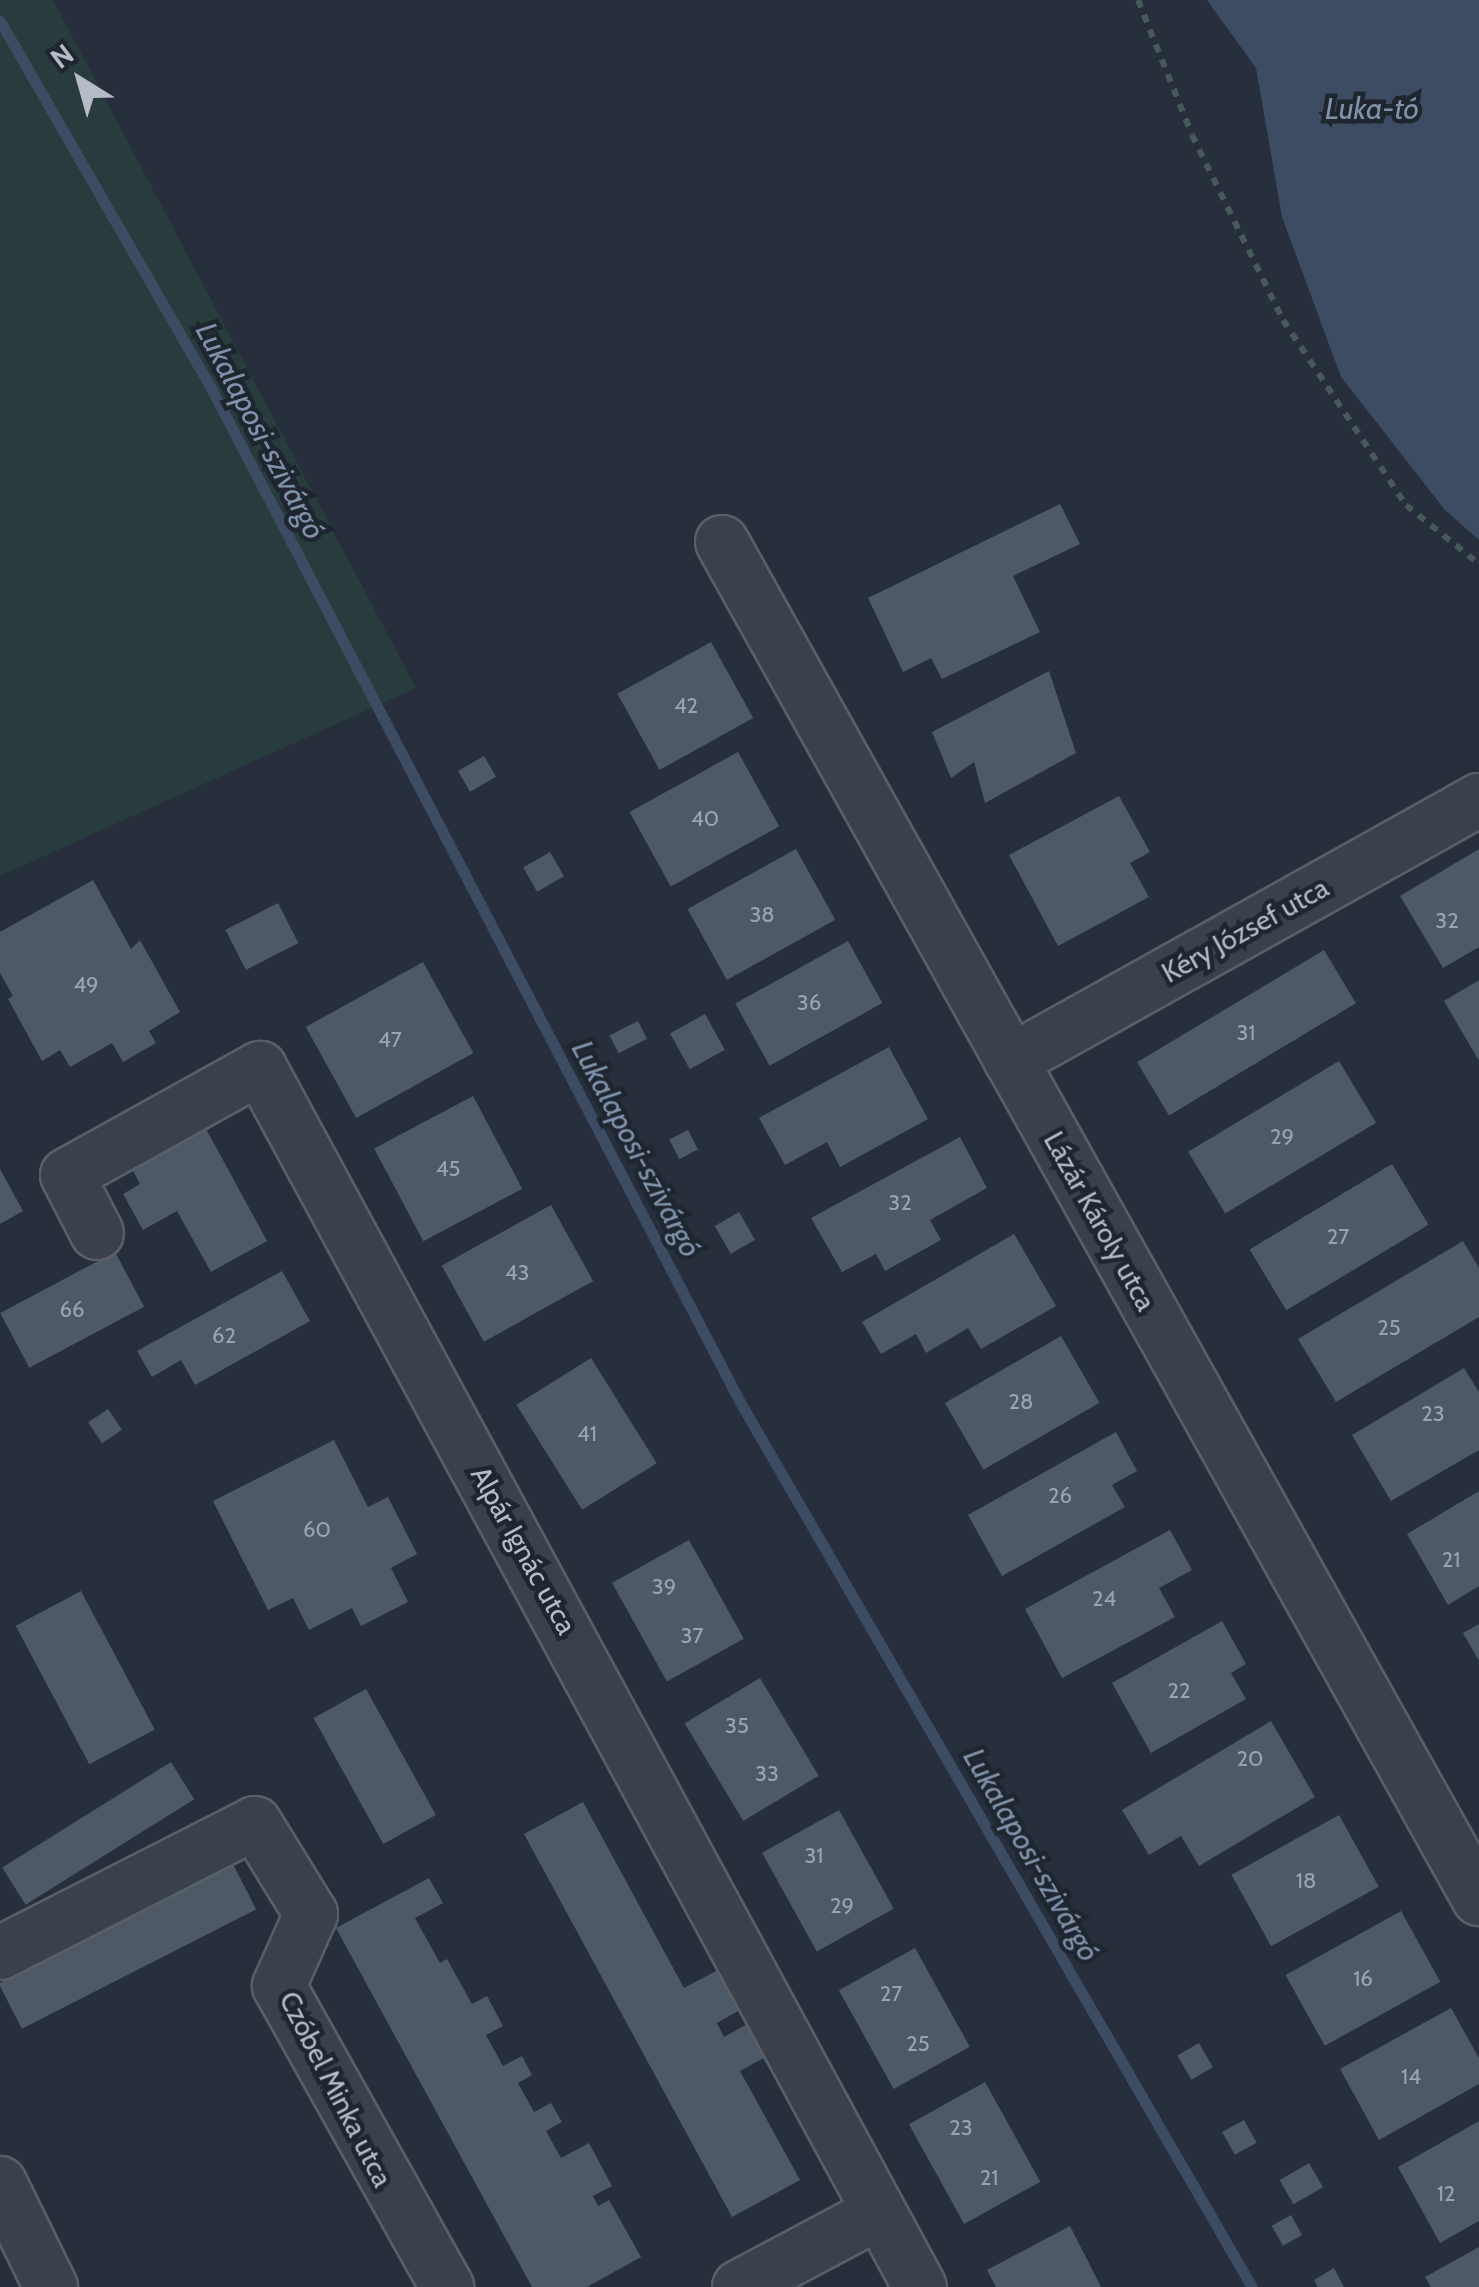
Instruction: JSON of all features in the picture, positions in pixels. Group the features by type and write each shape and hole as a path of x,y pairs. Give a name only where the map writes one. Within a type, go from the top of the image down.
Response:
{"street":[{"name":"Lázár Károly utca","path":"722,542 1479,1899"},
{"name":"Kéry József utca","path":"1011,1060 1479,800"},
{"name":"Alpár Ignác utca","path":"96,1233 67,1175 260,1068 920,2287"},
{"name":"Czóbel Minka utca","path":"0,1953 256,1823 311,1914 279,1986 447,2287"},
{"path":"0,2183 51,2287"},
{"path":"739,2287 878,2213"}],"path":[{"path":"1138,0 1192,135 1283,320 1406,505 1479,564"}],"shaded area":[{"path":"0,0 53,0 416,688 0,876"}],"water":[{"name":"Luka-tó","path":"1207,0 1479,0 1479,540 1445,510 1341,377 1282,217 1256,68"}],"building":[{"path":"1060,504 1080,544 1013,576 1040,632 942,679 931,658 903,672 868,598"},
{"path":"711,642 753,718 660,770 617,694"},
{"path":"1049,671 1076,753 985,803 974,762 951,778 932,732"},
{"path":"738,752 779,826 671,886 630,812"},
{"path":"484,756 496,777 470,792 458,771"},
{"path":"1119,796 1150,852 1130,863 1149,897 1058,946 1009,855"},
{"path":"796,849 835,920 727,980 688,909"},
{"path":"1479,849 1479,947 1443,968 1400,896"},
{"path":"550,852 564,876 537,892 523,868"},
{"path":"93,880 131,949 140,940 180,1012 149,1031 156,1043 123,1062 112,1043 70,1067 60,1050 42,1061 8,999 13,996 0,973 0,932"},
{"path":"278,903 298,943 246,970 225,930"},
{"path":"848,941 882,1003 770,1066 735,1004"},
{"path":"1324,950 1356,1003 1169,1115 1137,1062"},
{"path":"423,962 473,1053 356,1118 306,1027"},
{"path":"1479,980 1479,1061 1444,1001"},
{"path":"705,1014 725,1050 690,1069 670,1033"},
{"path":"638,1021 647,1039 619,1053 609,1036"},
{"path":"889,1047 928,1119 840,1167 827,1142 785,1165 759,1118"},
{"path":"1339,1061 1376,1123 1225,1213 1188,1152"},
{"path":"473,1096 522,1189 423,1241 374,1149"},
{"path":"204,1125 267,1241 211,1272 177,1211 143,1230 123,1194 140,1184 130,1165"},
{"path":"688,1130 698,1150 679,1159 669,1140"},
{"path":"960,1137 987,1188 930,1220 941,1240 885,1271 876,1254 842,1272 811,1218"},
{"path":"1392,1164 1429,1225 1286,1310 1250,1249"},
{"path":"0,1169 23,1211 0,1224"},
{"path":"551,1205 593,1281 484,1342 442,1266"},
{"path":"739,1212 755,1240 731,1254 715,1226"},
{"path":"1014,1234 1056,1306 981,1349 968,1328 926,1353 916,1334 881,1354 862,1322"},
{"path":"1463,1241 1479,1268 1479,1317 1336,1402 1298,1339"},
{"path":"115,1252 144,1307 29,1368 0,1313"},
{"path":"282,1271 310,1321 195,1385 181,1360 152,1377 137,1351"},
{"path":"1061,1336 1100,1403 983,1470 945,1403"},
{"path":"591,1358 657,1463 582,1510 516,1405"},
{"path":"1464,1368 1479,1392 1479,1450 1391,1501 1352,1435"},
{"path":"108,1409 122,1430 102,1443 88,1422"},
{"path":"1116,1432 1137,1471 1112,1485 1125,1507 1002,1576 968,1515"},
{"path":"334,1440 368,1507 388,1497 417,1554 391,1568 408,1602 361,1626 352,1608 309,1630 293,1598 268,1610 213,1501"},
{"path":"1479,1491 1479,1586 1448,1605 1407,1534"},
{"path":"1170,1530 1192,1570 1159,1588 1175,1617 1062,1678 1025,1609"},
{"path":"689,1540 744,1639 667,1681 612,1583"},
{"path":"81,1591 155,1730 89,1764 16,1626"},
{"path":"1222,1621 1246,1664 1231,1673 1246,1699 1151,1753 1112,1683"},
{"path":"1479,1624 1479,1661 1463,1633"},
{"path":"760,1678 819,1776 743,1821 685,1723"},
{"path":"366,1689 436,1815 383,1844 314,1718"},
{"path":"1271,1721 1315,1797 1199,1866 1181,1836 1149,1855 1122,1810"},
{"path":"171,1762 194,1799 26,1905 2,1867"},
{"path":"583,1802 684,1988 731,1963 752,2003 717,2023 724,2037 753,2021 771,2054 740,2071 800,2180 732,2217 524,1834"},
{"path":"839,1810 894,1909 817,1951 762,1853"},
{"path":"1339,1815 1379,1887 1271,1946 1231,1875"},
{"path":"233,1864 256,1909 22,2029 0,1983"},
{"path":"429,1878 443,1903 415,1918 440,1963 447,1959 472,2004 487,1996 503,2026 486,2035 503,2066 522,2056 532,2075 518,2083 534,2112 551,2103 562,2122 546,2131 561,2158 589,2143 612,2186 593,2196 598,2206 609,2200 641,2257 587,2287 532,2287 336,1928"},
{"path":"1401,1911 1440,1982 1325,2046 1286,1975"},
{"path":"915,1948 970,2047 894,2089 839,1990"},
{"path":"1451,2008 1479,2058 1479,2084 1379,2140 1340,2069"},
{"path":"1199,2043 1213,2067 1191,2080 1177,2056"},
{"path":"985,2082 1040,2182 964,2224 909,2124"},
{"path":"1244,2120 1257,2143 1235,2155 1222,2132"},
{"path":"1479,2121 1479,2221 1440,2243 1398,2167"},
{"path":"1309,2163 1323,2187 1294,2204 1280,2180"},
{"path":"1291,2215 1302,2235 1283,2246 1272,2226"},
{"path":"1070,2226 1101,2287 996,2287 987,2270"},
{"path":"1479,2247 1479,2287 1431,2287 1425,2277"},
{"path":"1334,2268 1344,2287 1318,2287 1314,2280"}],"waterway":[{"name":"Lukalaposi-szivárgó","path":"0,21 211,388 740,1402 1252,2287"}]}
